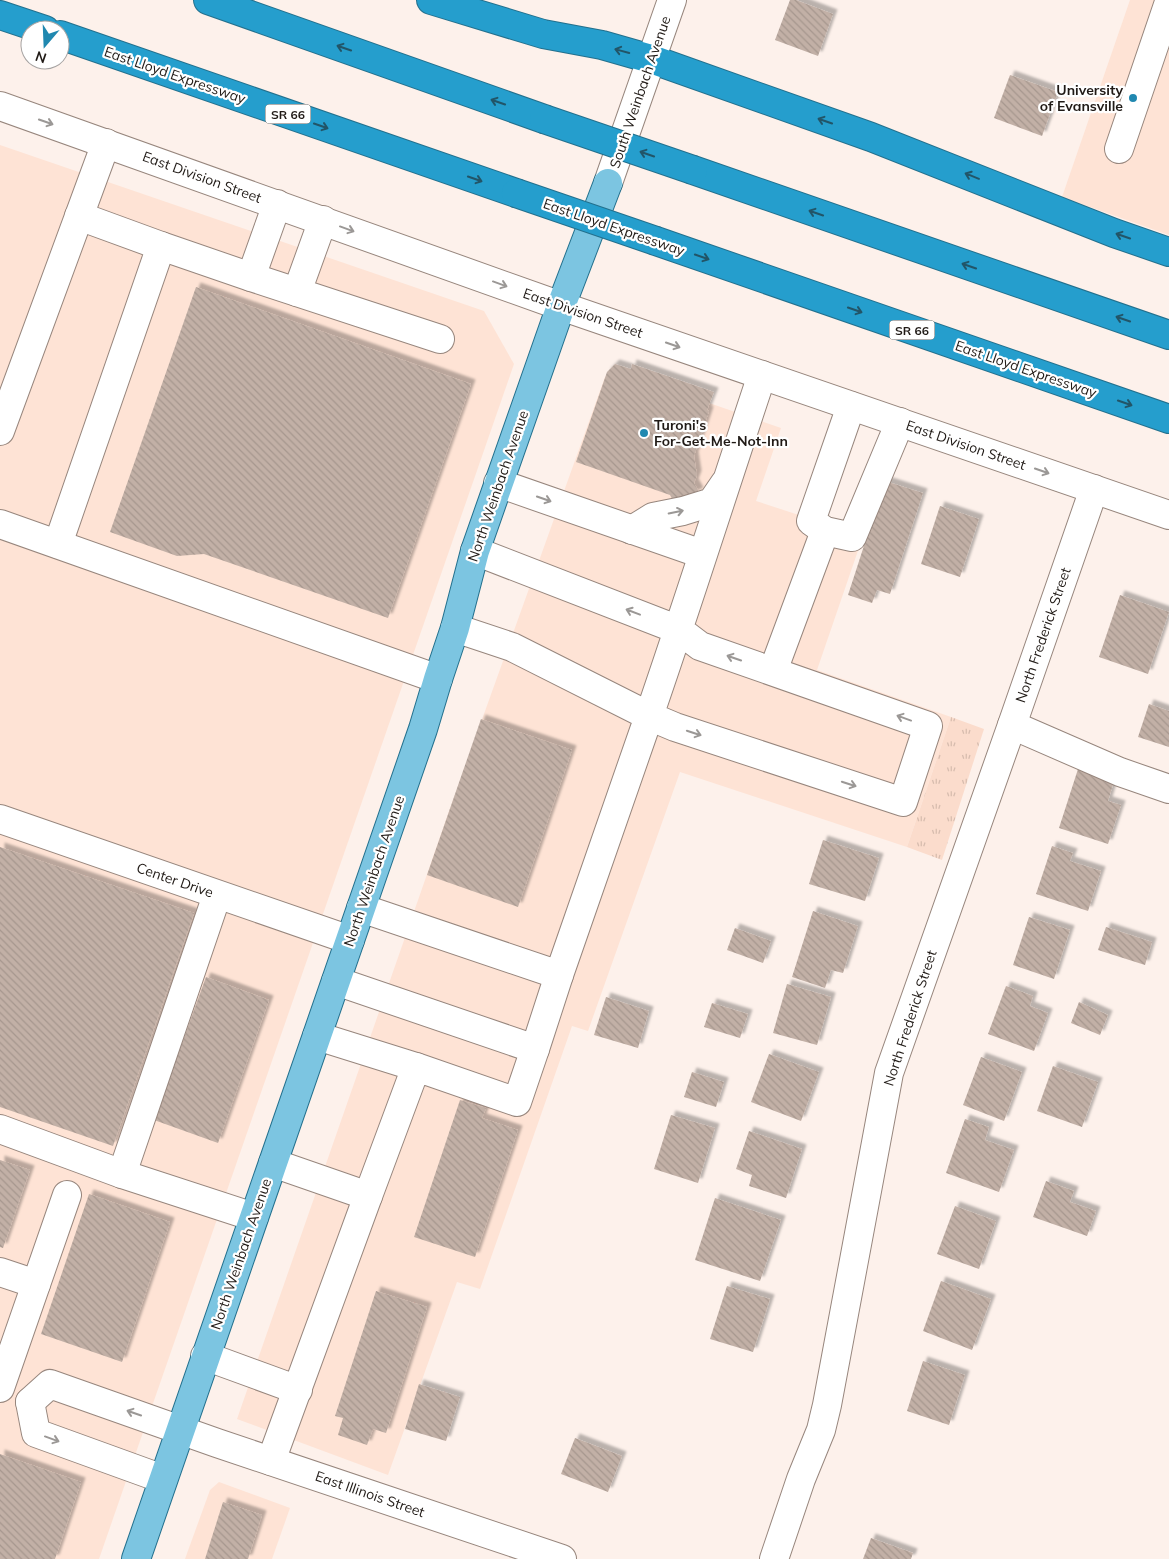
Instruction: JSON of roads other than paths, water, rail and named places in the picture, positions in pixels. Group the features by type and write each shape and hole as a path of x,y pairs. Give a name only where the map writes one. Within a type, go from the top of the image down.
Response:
{"highway":[{"path":"208,0 1169,336"},
{"path":"431,0 543,34 602,46 651,59 872,137 1114,233 1169,252"},
{"path":"0,14 20,21"},
{"name":"East Lloyd Expressway","path":"70,38 1169,419"}],"main road":[{"name":"North Weinbach Avenue","path":"136,1559 423,729 455,628 475,551 498,482 561,306 608,183"}],"street":[{"name":"South Weinbach Avenue","path":"608,183 672,0"},
{"path":"1119,149 1169,2"},
{"name":"East Division Street","path":"0,106 561,306 1169,515"},
{"path":"0,431 106,143"},
{"path":"251,277 277,204"},
{"path":"79,216 251,277 440,339"},
{"path":"296,292 323,220"},
{"path":"58,544 161,246"},
{"path":"317,1036 416,1067 517,1102 559,975 679,630 702,554 762,375"},
{"path":"852,406 811,521 825,531 852,537 900,422"},
{"path":"632,530 653,517 683,511 712,502 727,480"},
{"path":"498,482 702,554"},
{"name":"North Frederick Street","path":"774,1559 801,1479 821,1430 827,1405 889,1074 1094,489"},
{"path":"0,524 438,679"},
{"path":"773,671 825,531"},
{"path":"455,628 512,647 649,716 675,727 903,802 928,726 700,646 679,630 475,551"},
{"path":"1012,725 1120,772 1169,788"},
{"name":"Center Drive","path":"0,819 350,940"},
{"path":"122,1174 217,895"},
{"path":"361,908 559,975"},
{"path":"336,981 535,1049"},
{"path":"271,1461 416,1067"},
{"path":"0,1129 122,1174 254,1217"},
{"path":"273,1163 368,1196"},
{"path":"0,1388 67,1195"},
{"path":"0,1272 36,1284"},
{"path":"205,1356 298,1390"},
{"name":"East Illinois Street","path":"30,1402 50,1384 562,1559"},
{"path":"0,1393 30,1402 36,1433 163,1479"}],"place":[{"name":"University of Evansville","path":"1133,98"},
{"name":"Turoni's For-Get-Me-Not-Inn","path":"644,433"}]}
